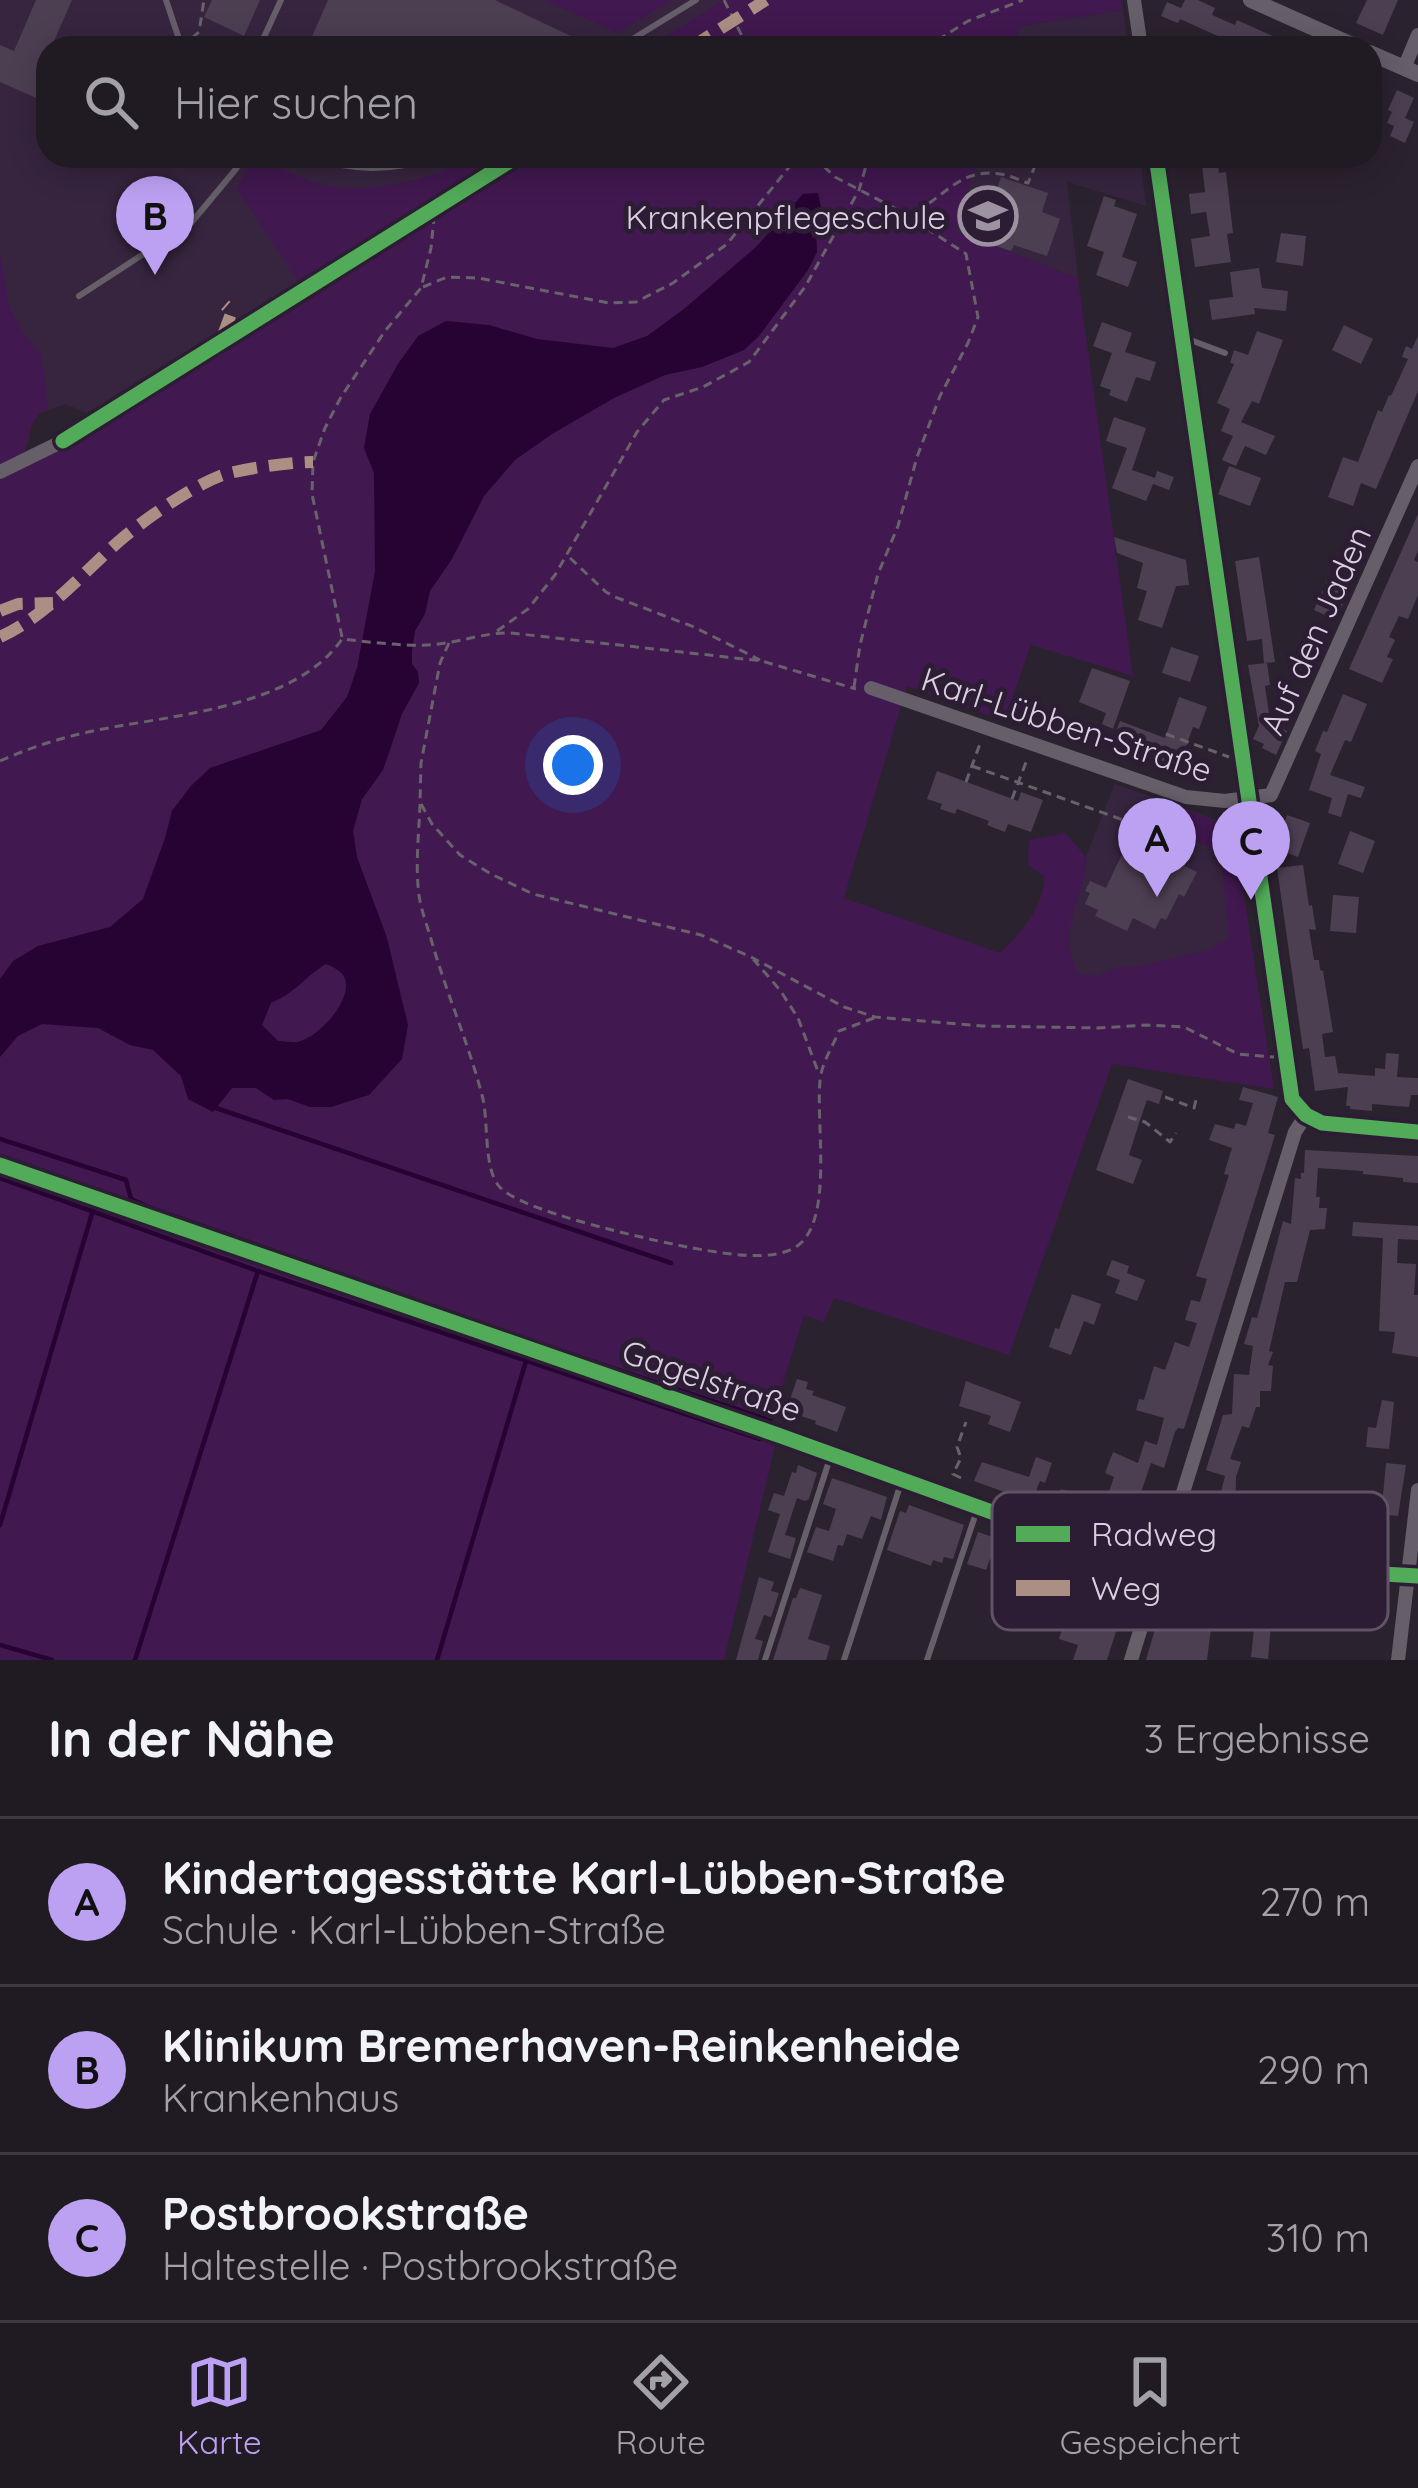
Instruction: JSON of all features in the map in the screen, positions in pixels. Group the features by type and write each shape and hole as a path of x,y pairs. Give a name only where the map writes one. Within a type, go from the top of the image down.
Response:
{"street":[{"path":"1134,0 1139,36"},
{"path":"1251,0 1332,36"},
{"path":"1382,58 1411,71 1418,35"},
{"path":"1158,168 1292,1099 1322,1124 1418,1132"},
{"path":"0,472 63,441"},
{"name":"Auf den Jaden","path":"1248,799 1271,795 1418,466"},
{"name":"Karl-Lübben-Straße","path":"871,688 1186,797 1248,799"},
{"path":"1184,1492 1294,1132 1306,1115"},
{"name":"Gagelstraße","path":"0,1165 992,1512"},
{"path":"1398,1660 1413,1576 1418,1490"},
{"path":"1131,1660 1141,1630"}],"lane":[{"path":"166,0 178,36"},
{"path":"265,36 281,0"},
{"path":"638,36 696,0"},
{"path":"79,296 191,223 234,168"},
{"path":"347,168 388,168"},
{"path":"1182,337 1225,353"},
{"path":"766,1660 831,1454"},
{"path":"844,1660 902,1479"},
{"path":"927,1660 979,1507"}],"path":[{"path":"195,36 204,0"},
{"path":"724,0 742,36"},
{"path":"944,36 1022,0"},
{"path":"421,288 447,277 478,278 609,303 636,302 673,283 727,244 788,168"},
{"path":"826,168 966,254 978,316 917,457 898,526 878,574 853,689"},
{"path":"496,632 528,609 568,556 637,432 664,400 703,387 749,362 805,287 859,190 865,168"},
{"path":"900,212 924,206 958,179 999,173 1028,183 1034,168"},
{"path":"0,760 43,743 223,706 273,689 330,656 342,639 312,494 313,462 340,397 421,288 435,208"},
{"path":"568,556 616,597 694,627 762,661 853,689 871,688"},
{"path":"342,639 425,645 496,632 762,661"},
{"path":"449,643 440,663 421,763 419,896 483,1098 499,1187 550,1211 639,1238 757,1256 782,1253 801,1243 818,1200 820,1076 839,1030 875,1017"},
{"path":"966,782 986,728"},
{"path":"1166,734 1242,761"},
{"path":"1012,799 1032,744"},
{"path":"972,766 1154,831"},
{"path":"1143,856 1171,792"},
{"path":"421,802 432,824 460,855 533,894 701,935 844,1007 875,1017 982,1026 1148,1024 1184,1028 1238,1054 1285,1058"},
{"path":"751,957 798,1018 820,1076"},
{"path":"1165,1097 1194,1108 1196,1100"},
{"path":"1127,1117 1145,1122 1170,1142 1176,1133"},
{"path":"961,1478 953,1474 961,1458 957,1447 966,1422"}],"shaded area":[{"path":"0,0 750,0 692,36 36,36 36,168 482,168 89,414 66,404 37,414 28,445 0,394"},
{"path":"544,0 672,0 618,33"},
{"path":"724,0 1121,0 1123,10 1020,26 1017,36 666,36"},
{"path":"1123,10 1126,36 1017,36 1020,26"},
{"path":"247,168 279,168 316,182 360,188 422,178 448,168 974,168 955,231 1078,278 1133,676 1031,645 1004,721 907,686 844,898 1000,953 1023,928 1043,887 1044,876 1028,865 1029,840 1066,833 1087,859 1071,924 1070,949 1078,974 1099,976 1113,968 1205,951 1229,939 1221,853 1191,839 1162,835 1168,804 1233,826 1274,1089 1112,1064 1009,1355 834,1298 824,1322 804,1315 772,1420 0,1158 0,480 66,447 310,300 237,189"},
{"path":"974,168 1141,168 1146,206 1067,182 1078,278 954,231"},
{"path":"818,193 822,212 816,229 817,252 759,336 744,350 665,375 614,398 515,460 484,496 430,591 412,651 419,683 402,714 383,770 362,799 353,831 408,1025 402,1059 369,1095 331,1107 310,1107 288,1099 274,1100 256,1088 232,1088 213,1112 188,1099 181,1076 153,1050 130,1045 98,1028 42,1024 18,1036 0,1057 0,979 13,961 38,946 110,927 143,899 172,811 190,787 210,768 321,730 347,697 375,571 374,473 364,448 370,414 418,336 446,321 613,348 647,336 756,247 803,194","holes":["326,964 342,973 346,983 337,1010 306,1039 278,1041 262,1025 271,1003"]},
{"path":"0,255 9,305 41,354 48,408 32,424 22,462 0,471"},
{"path":"1115,784 1234,826 1255,970 1108,991 1042,967"},
{"path":"0,1171 776,1442 724,1660 0,1660"}],"building":[{"path":"36,0 72,0 56,36 36,36 36,98 0,82 0,45 14,51"},
{"path":"212,0 260,0 244,36 204,17"},
{"path":"328,0 495,0 571,36 312,36"},
{"path":"1185,0 1198,0 1215,8 1212,15 1272,36 1218,36 1161,16 1167,2 1181,8"},
{"path":"1367,0 1398,0 1383,35 1356,23"},
{"path":"1397,90 1414,98 1405,118 1414,122 1405,143 1390,136 1394,126 1387,123"},
{"path":"1202,168 1226,172 1233,233 1227,234 1231,262 1195,267 1191,239 1210,236 1206,212 1191,214 1189,194 1205,192"},
{"name":"Krankenpflegeschule","path":"1001,177 1048,193 1042,212 1060,219 1047,256 1014,245 1011,251 993,245 995,238 963,227 974,197 992,203"},
{"path":"1104,196 1116,200 1114,206 1137,214 1122,257 1137,262 1128,287 1096,275 1104,252 1087,246"},
{"path":"1281,233 1306,236 1303,266 1276,262"},
{"path":"1259,268 1262,288 1288,291 1286,311 1254,308 1255,314 1212,320 1209,300 1233,297 1230,272"},
{"path":"1102,322 1132,333 1125,352 1156,362 1150,381 1136,377 1127,402 1100,386 1112,353 1093,346"},
{"path":"1344,325 1373,339 1361,364 1332,350"},
{"path":"1257,331 1283,340 1259,404 1252,401 1241,422 1275,436 1266,455 1245,446 1236,466 1222,460 1233,436 1221,431 1230,409 1217,403 1234,364 1230,363 1234,350 1248,355"},
{"path":"1418,336 1418,391 1376,489 1361,483 1353,506 1328,497 1343,457 1358,462 1378,410 1382,412 1408,359 1402,357 1406,346 1412,349"},
{"path":"1114,417 1146,428 1132,470 1155,478 1157,471 1174,477 1169,490 1153,484 1146,501 1112,488 1127,448 1106,441"},
{"path":"1229,466 1261,478 1250,506 1218,494"},
{"path":"1418,514 1414,560 1418,562 1418,595 1408,619 1399,616 1389,637 1395,640 1387,657 1393,659 1382,683 1349,669"},
{"path":"1114,537 1186,560 1189,585 1176,586 1162,628 1138,620 1147,591 1137,588 1143,563 1117,553"},
{"path":"1259,557 1275,662 1264,663 1262,639 1247,641 1235,561"},
{"path":"1327,580 1349,590 1336,620 1314,610"},
{"path":"1171,647 1199,656 1190,682 1162,673"},
{"path":"1267,663 1269,714 1277,718 1275,725 1287,731 1276,755 1253,739 1259,726 1248,665"},
{"path":"1092,668 1130,681 1113,729 1102,724 1106,713 1079,702"},
{"path":"1343,694 1367,704 1330,775 1365,787 1361,798 1348,794 1341,817 1328,813 1332,798 1309,790 1321,754 1315,751"},
{"path":"1179,697 1207,707 1199,729 1193,727 1178,769 1111,744 1120,721 1165,738"},
{"path":"937,771 1018,801 1021,792 1043,800 1031,832 1008,824 1005,832 957,809 955,814 940,809 942,804 927,799"},
{"path":"1287,815 1310,823 1298,857 1274,848"},
{"path":"1350,831 1375,841 1363,873 1338,864"},
{"path":"1122,854 1148,867 1152,857 1166,864 1169,858 1197,872 1184,897 1179,894 1166,920 1161,918 1155,929 1133,918 1127,931 1095,916 1098,910 1085,904 1090,881 1106,888"},
{"path":"1303,865 1316,930 1309,929 1314,960 1319,960 1323,971 1333,1032 1322,1034 1325,1057 1335,1056 1338,1073 1375,1076 1375,1068 1385,1069 1386,1053 1399,1054 1397,1077 1418,1078 1418,1095 1411,1095 1409,1107 1372,1104 1372,1111 1350,1109 1346,1106 1348,1087 1315,1091 1309,1048 1303,1049 1277,868"},
{"path":"1333,895 1359,897 1356,933 1330,931"},
{"path":"1128,1079 1163,1091 1159,1104 1147,1100 1139,1123 1129,1155 1142,1160 1133,1184 1096,1170"},
{"path":"1243,1087 1278,1097 1268,1133 1275,1135 1184,1429 1175,1432 1164,1468 1151,1463 1141,1492 1109,1492 1114,1477 1105,1473 1113,1452 1138,1463 1145,1441 1157,1445 1164,1418 1136,1410 1139,1399 1144,1400 1154,1366 1165,1370 1175,1342 1189,1347 1197,1323 1185,1320 1191,1300 1200,1302 1207,1279 1196,1276 1229,1175 1224,1174 1232,1148 1209,1140 1215,1124 1234,1129 1236,1123 1246,1126 1253,1103 1239,1100"},
{"path":"1305,1150 1418,1156 1418,1183 1363,1171 1318,1168 1316,1197 1320,1197 1319,1208 1327,1208 1325,1229 1310,1230 1297,1282 1285,1282 1269,1351 1273,1352 1268,1365 1273,1366 1271,1391 1260,1391 1260,1407 1249,1428 1242,1426 1230,1459 1241,1462 1236,1492 1221,1492 1225,1476 1206,1470 1223,1415 1232,1414 1234,1374 1249,1375 1253,1346 1244,1344 1252,1317 1257,1318 1283,1221 1291,1224 1295,1178 1301,1179"},
{"path":"1353,1222 1418,1226 1418,1240 1398,1239 1397,1263 1416,1264 1418,1357 1392,1353 1395,1332 1379,1331 1383,1238 1352,1236"},
{"path":"1112,1260 1129,1266 1127,1273 1145,1280 1137,1301 1115,1293 1120,1280 1106,1275"},
{"path":"1072,1294 1101,1304 1094,1325 1084,1321 1071,1355 1049,1347"},
{"path":"797,1379 808,1382 806,1389 814,1391 812,1395 846,1407 837,1432 786,1411"},
{"path":"966,1381 1021,1402 1010,1432 988,1424 991,1416 959,1406"},
{"path":"1382,1400 1394,1402 1389,1449 1366,1447 1368,1427 1376,1428"},
{"path":"1036,1457 1052,1463 1045,1483 1040,1481 1035,1492 1004,1492 974,1481 982,1462 1029,1477"},
{"path":"1386,1463 1406,1465 1398,1516 1388,1515 1388,1492 1383,1492"},
{"path":"798,1465 817,1473 809,1499 797,1498 785,1535 796,1538 790,1559 768,1552 780,1514 768,1510 774,1493 784,1496"},
{"path":"832,1478 887,1497 881,1520 871,1516 862,1539 847,1534 833,1561 807,1552 816,1527 829,1531 836,1509 823,1504"},
{"path":"909,1505 964,1525 953,1559 933,1560 931,1566 887,1550 900,1511 906,1513"},
{"path":"978,1532 992,1537 992,1560 986,1570 967,1564"},
{"path":"759,1577 774,1582 771,1591 779,1593 771,1617 764,1615 755,1639 763,1641 758,1660 736,1660"},
{"path":"800,1588 822,1595 808,1639 830,1646 826,1660 773,1660 793,1598"},
{"path":"1062,1630 1116,1630 1107,1660 1073,1660 1078,1645 1059,1639"},
{"path":"1155,1630 1211,1630 1207,1660 1146,1660"},
{"path":"1254,1630 1270,1630 1268,1659 1251,1657"}],"waterway":[{"path":"216,1108 671,1263"},
{"path":"0,1139 126,1180 131,1199 148,1207 770,1420"},
{"path":"0,1178 258,1271 760,1439"},
{"path":"0,1525 93,1210"},
{"path":"135,1660 258,1271"},
{"path":"437,1660 526,1361"},
{"path":"0,1645 52,1660"}],"marked path":[{"path":"709,36 766,0"},
{"path":"222,338 232,311 225,305"},
{"path":"0,637 48,607 127,534 194,488 239,471 313,462"},
{"path":"0,611 18,604 53,603"}],"cycle path":[{"path":"63,441 499,168"},
{"path":"1158,168 1292,1099 1306,1115 1322,1123 1418,1132"},
{"path":"0,1165 992,1512"},
{"path":"1388,1574 1418,1576"}],"place":[{"name":"Krankenpflegeschule","path":"988,216"},
{"name":"Klinikum Bremerhaven-Reinkenheide","path":"155,275"},
{"name":"Kindertagesstätte Karl-Lübben-Straße","path":"1157,897"},
{"name":"Postbrookstraße","path":"1251,900"}]}
